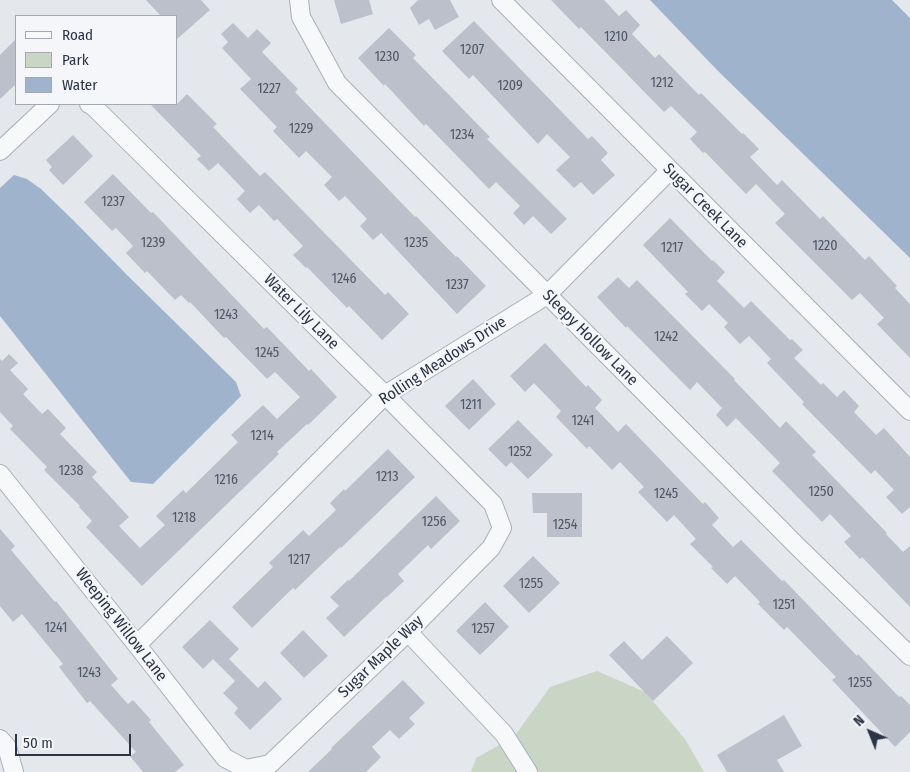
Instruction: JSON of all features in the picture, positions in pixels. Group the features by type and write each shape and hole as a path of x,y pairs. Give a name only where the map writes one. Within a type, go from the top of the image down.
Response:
{"street":[{"name":"Sleepy Hollow Lane","path":"298,0 301,17 337,83 799,548 910,656"},
{"name":"Sugar Creek Lane","path":"501,0 910,411"},
{"path":"0,151 49,105"},
{"name":"Water Lily Lane","path":"90,105 493,504 502,528"},
{"name":"Rolling Meadows Drive","path":"137,644 385,395 547,295 670,170"},
{"name":"Weeping Willow Lane","path":"0,474 137,644 225,758 246,769"},
{"name":"Sugar Maple Way","path":"246,769 270,764 408,632 491,548 502,528"},
{"path":"408,632 504,734 528,772"},
{"path":"0,739 7,747 14,772"}],"green space":[{"path":"597,671 645,692 685,739 704,772 471,772 476,758 514,737 550,687"}],"water":[{"path":"650,0 892,0 910,18 910,258 717,70"},
{"path":"14,175 27,179 41,189 236,382 241,396 153,484 131,482 0,316 0,188"}],"building":[{"path":"146,0 201,0 210,10 178,38 178,15 160,15"},
{"path":"334,0 369,0 373,14 341,24"},
{"path":"418,0 450,0 459,17 435,30 429,19 419,25 410,8"},
{"path":"551,0 604,0 619,16 626,10 640,25 632,34 655,58 659,54 699,95 701,93 759,149 750,157 777,185 782,180 820,219 823,216 865,260 869,256 897,286 895,288 910,304 910,358 877,324 884,318 860,293 852,300 775,223 785,214 756,184 746,194 690,139 697,132 671,106 664,112 581,27 579,29"},
{"path":"474,21 588,139 592,136 608,153 601,160 615,175 593,195 581,182 574,188 556,170 570,157 547,134 538,144 473,75 469,79 442,51"},
{"path":"233,23 248,38 257,29 271,43 262,52 298,89 295,92 415,217 486,286 457,314 381,233 373,240 360,226 367,219 345,196 339,201 324,185 332,177 306,151 299,158 273,131 277,127 240,89 251,79 222,48 228,42 221,34"},
{"path":"389,28 416,55 413,58 490,137 487,139 567,219 551,234 533,216 524,225 513,213 520,206 496,182 489,189 358,58"},
{"path":"15,40 15,85 0,99 0,55"},
{"path":"187,94 217,124 213,127 260,176 265,172 385,295 388,292 409,314 382,340 349,306 347,308 293,255 303,246 277,219 274,221 259,205 250,213 237,199 245,191 218,163 209,171 197,159 201,156 151,105 178,105"},
{"path":"73,135 93,156 63,185 49,170 52,167 46,160"},
{"path":"113,174 151,213 153,212 264,329 267,327 337,397 277,452 279,454 142,586 86,527 92,521 80,506 44,470 47,467 10,429 13,426 0,412 0,359 2,361 9,354 18,363 10,370 28,389 23,394 42,414 48,409 66,428 60,434 97,472 92,477 129,517 119,526 140,548 165,525 156,516 183,490 186,493 238,442 231,435 263,405 277,419 300,397 275,372 267,379 190,302 181,295 175,300 147,271 145,273 126,253 133,246 116,228 112,231 84,202"},
{"path":"670,218 725,272 717,281 744,308 751,301 790,340 792,339 803,350 794,358 821,385 823,383 837,397 844,390 859,406 854,412 876,435 884,428 910,457 910,507 902,514 886,497 894,490 875,470 871,474 802,404 804,402 767,363 771,359 749,336 740,344 724,327 728,323 709,304 702,311 685,294 688,292 643,245"},
{"path":"618,277 629,288 637,280 735,379 780,428 786,421 816,452 812,455 903,552 910,546 910,607 862,557 860,559 844,542 851,536 830,514 822,522 772,471 780,463 736,418 727,427 716,415 722,408 697,382 690,390 597,297"},
{"path":"545,343 586,387 588,385 602,400 595,408 618,432 626,424 703,504 705,502 719,518 712,525 733,547 741,540 782,581 784,580 857,656 858,654 899,697 901,696 910,705 910,732 895,747 832,680 836,677 787,627 784,630 758,604 760,602 735,576 727,584 711,568 713,567 690,544 696,539 674,515 667,522 638,492 644,487 620,462 612,470 589,446 587,449 556,417 561,411 534,383 525,392 510,376"},
{"path":"473,379 496,404 469,430 445,406"},
{"path":"518,420 553,455 528,479 511,462 506,467 488,449"},
{"path":"388,449 415,477 341,548 295,590 293,588 252,628 232,607 273,567 269,563 303,530 309,536 336,510 330,503"},
{"path":"532,493 582,493 582,537 547,537 547,513 533,513"},
{"path":"436,496 460,521 431,549 428,545 398,574 404,581 344,637 326,618 339,606 330,597 349,581"},
{"path":"0,529 15,546 11,550 56,601 118,679 111,685 128,704 133,700 151,720 149,722 184,765 175,772 143,772 130,756 136,752 90,701 87,703 59,667 63,664 22,614 13,622 0,606"},
{"path":"533,556 560,583 529,613 503,586"},
{"path":"485,602 509,627 480,655 456,631"},
{"path":"210,620 239,649 229,659 258,688 265,681 282,699 250,730 234,713 238,708 223,693 235,681 213,659 203,669 182,647"},
{"path":"303,630 328,656 304,678 280,653"},
{"path":"667,636 693,663 653,701 609,655 624,641 642,660"},
{"path":"403,680 425,703 409,718 415,724 399,739 390,730 372,747 381,757 366,772 308,772 331,748"},
{"path":"784,715 802,746 777,760 784,772 727,772 717,755"}]}
